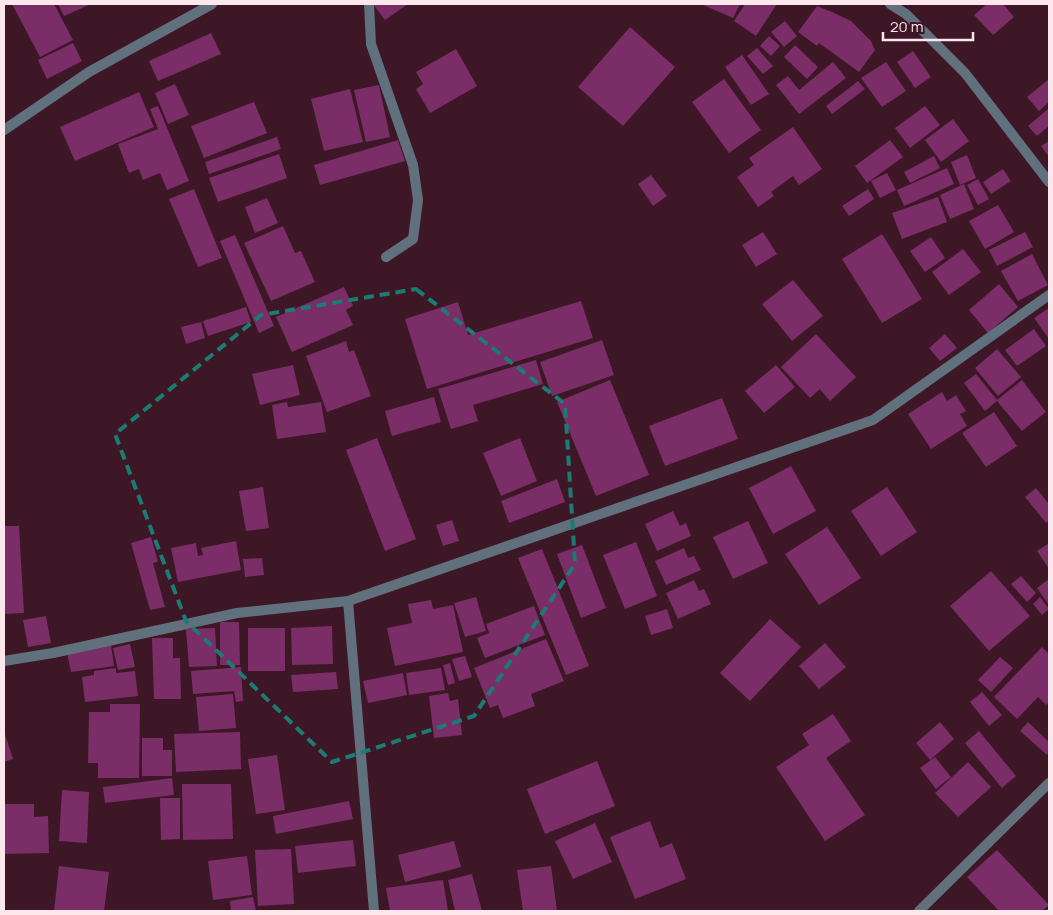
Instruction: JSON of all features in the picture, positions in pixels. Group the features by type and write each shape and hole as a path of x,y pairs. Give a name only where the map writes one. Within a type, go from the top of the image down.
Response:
{"street":[{"path":"4,130 89,72 212,4"},
{"path":"369,4 371,44 413,166 418,200 413,239 386,257"},
{"path":"890,4 906,14 965,73 1049,182"},
{"path":"4,661 53,653 237,612 348,601 873,420 1049,295"},
{"path":"348,601 374,911"},
{"path":"919,911 1049,783"}],"highlighted area":[{"path":"416,289 565,404 575,564 474,716 332,762 186,621 115,434 261,315"}],"building":[{"path":"12,4 54,4 73,40 40,57"},
{"path":"58,4 91,4 64,16"},
{"path":"373,4 408,4 385,20"},
{"path":"701,4 740,4 733,18"},
{"path":"745,4 777,4 756,36 734,21"},
{"path":"987,4 1003,4 1014,17 993,35 974,15"},
{"path":"817,6 851,21 871,41 875,50 859,72 819,43 817,46 798,32"},
{"path":"785,21 797,36 784,47 771,32"},
{"path":"630,27 675,67 623,126 578,87"},
{"path":"211,33 221,54 158,81 149,61"},
{"path":"769,36 780,46 771,56 760,46"},
{"path":"73,43 82,61 47,79 38,60"},
{"path":"795,45 818,67 807,79 784,57"},
{"path":"757,48 773,66 763,74 747,56"},
{"path":"456,49 477,86 430,113 416,89 423,84 416,72"},
{"path":"913,51 931,77 915,88 897,62"},
{"path":"742,55 769,94 751,105 725,67"},
{"path":"833,62 846,78 799,114 776,85 788,76 799,90"},
{"path":"886,62 906,91 882,107 861,78"},
{"path":"724,79 761,130 729,153 692,102"},
{"path":"1049,79 1049,102 1039,111 1027,97"},
{"path":"858,81 865,89 832,114 826,106"},
{"path":"175,84 189,115 168,124 155,93"},
{"path":"379,85 390,137 366,142 354,90"},
{"path":"350,89 363,142 324,151 311,99"},
{"path":"139,92 154,127 75,161 60,127"},
{"path":"254,102 267,133 204,158 191,126"},
{"path":"158,106 189,181 167,190 160,173 143,180 139,169 129,173 118,144 158,129 150,109"},
{"path":"925,106 940,125 910,148 895,128"},
{"path":"1049,108 1049,126 1037,136 1028,126"},
{"path":"953,119 969,141 941,162 925,140"},
{"path":"793,127 822,169 799,185 793,176 771,192 774,196 758,207 737,177 754,165 749,158"},
{"path":"277,137 281,149 209,174 205,162"},
{"path":"398,140 405,161 320,185 314,165"},
{"path":"890,140 903,157 867,183 855,166"},
{"path":"1049,141 1049,157 1041,146"},
{"path":"279,154 287,178 218,202 209,178"},
{"path":"967,155 976,178 960,185 951,162"},
{"path":"934,156 940,168 910,183 904,172"},
{"path":"947,168 954,184 904,206 897,190"},
{"path":"1003,169 1011,181 991,194 983,182"},
{"path":"887,173 896,190 880,198 871,181"},
{"path":"651,175 667,196 653,206 638,184"},
{"path":"978,179 989,199 978,205 967,185"},
{"path":"964,184 974,209 950,219 940,195"},
{"path":"194,189 222,258 198,267 169,199"},
{"path":"868,189 874,199 849,216 842,206"},
{"path":"938,197 947,222 902,239 892,213"},
{"path":"267,198 278,223 255,233 245,207"},
{"path":"998,205 1014,232 985,249 969,221"},
{"path":"283,226 295,253 301,251 315,282 271,301 244,243"},
{"path":"763,232 777,254 756,267 742,245"},
{"path":"1025,232 1033,247 997,266 989,250"},
{"path":"882,234 922,299 882,323 842,259"},
{"path":"235,235 274,326 259,333 220,241"},
{"path":"931,237 945,258 925,272 910,251"},
{"path":"963,249 981,272 949,295 932,272"},
{"path":"1032,254 1048,285 1018,301 1001,271"},
{"path":"793,280 823,316 792,341 762,304"},
{"path":"999,284 1018,307 988,333 969,310"},
{"path":"344,287 353,306 346,310 353,325 292,352 276,317"},
{"path":"581,301 593,338 427,389 405,319 458,302 468,335"},
{"path":"246,307 251,322 208,336 203,321"},
{"path":"1049,308 1049,339 1034,318"},
{"path":"201,322 205,338 186,344 181,327"},
{"path":"1034,329 1046,346 1017,366 1005,350"},
{"path":"816,334 856,377 830,401 820,389 810,398 781,367"},
{"path":"945,334 957,348 940,361 929,348"},
{"path":"602,340 614,375 552,396 540,362"},
{"path":"346,341 349,352 354,350 371,396 327,412 306,356"},
{"path":"997,349 1021,377 998,396 975,368"},
{"path":"536,360 543,384 473,405 478,421 451,429 438,389"},
{"path":"293,365 300,395 260,405 252,374"},
{"path":"776,365 795,387 764,413 745,391"},
{"path":"976,374 997,400 1022,380 1046,412 1022,431 997,401 985,411 964,383"},
{"path":"610,380 649,475 596,496 557,402"},
{"path":"942,392 947,401 956,395 966,411 960,414 967,426 931,449 908,414"},
{"path":"434,397 441,422 392,436 385,411"},
{"path":"722,398 738,439 665,466 649,426"},
{"path":"287,402 288,407 321,402 326,432 277,439 272,405"},
{"path":"994,412 1017,446 986,467 962,433"},
{"path":"377,438 416,539 385,551 346,450"},
{"path":"520,438 537,481 501,496 483,453"},
{"path":"791,466 816,511 773,534 749,488"},
{"path":"557,479 565,502 509,523 501,501"},
{"path":"263,487 269,528 246,531 239,491"},
{"path":"887,487 917,532 881,556 851,511"},
{"path":"1036,488 1049,504 1049,520 1046,523 1025,497"},
{"path":"673,511 680,526 686,523 691,536 657,551 645,524"},
{"path":"452,520 459,541 443,546 436,525"},
{"path":"748,521 768,563 733,579 713,537"},
{"path":"4,526 19,526 24,613 4,614"},
{"path":"827,527 861,578 819,605 785,554"},
{"path":"151,537 158,562 153,563 165,607 150,610 131,543"},
{"path":"236,541 241,570 178,582 171,548 196,543 198,556 203,555 201,548"},
{"path":"636,542 657,596 625,609 603,555"},
{"path":"1049,543 1049,569 1037,551"},
{"path":"582,545 606,608 581,618 557,554"},
{"path":"684,548 688,558 694,556 701,570 666,585 655,561"},
{"path":"542,549 589,666 566,675 518,558"},
{"path":"262,558 264,575 245,577 243,559"},
{"path":"991,571 1030,616 989,651 950,606"},
{"path":"1021,576 1036,593 1027,602 1011,584"},
{"path":"1049,579 1049,605 1037,588"},
{"path":"694,580 699,591 704,589 711,604 678,619 666,593"},
{"path":"476,597 486,631 465,637 454,603"},
{"path":"1040,597 1049,609 1042,615 1033,604"},
{"path":"431,600 433,609 453,605 463,652 395,666 387,628 412,623 408,604"},
{"path":"534,606 545,635 485,658 477,638 489,633 486,624"},
{"path":"667,609 673,628 651,635 645,616"},
{"path":"46,616 51,643 28,647 23,620"},
{"path":"770,619 801,647 750,701 720,673"},
{"path":"220,622 239,622 240,665 220,665"},
{"path":"332,626 333,664 292,665 291,628"},
{"path":"215,628 217,666 189,667 186,629"},
{"path":"248,628 285,628 285,671 248,671"},
{"path":"152,638 173,638 173,658 180,658 181,699 154,699"},
{"path":"546,639 564,681 531,694 535,706 503,718 498,705 490,708 474,668"},
{"path":"825,643 846,667 819,689 799,666"},
{"path":"130,644 135,667 118,670 113,648"},
{"path":"111,645 114,666 71,672 67,653"},
{"path":"1042,647 1049,654 1049,702 1046,705 1038,697 1017,719 994,697"},
{"path":"465,656 472,677 459,681 452,659"},
{"path":"1000,657 1013,668 991,692 978,680"},
{"path":"450,663 455,683 448,685 443,665"},
{"path":"241,667 243,701 236,702 234,691 193,694 191,671"},
{"path":"116,668 116,673 135,671 138,696 85,702 82,677 94,675 94,671"},
{"path":"441,668 445,690 409,695 406,673"},
{"path":"336,672 338,689 293,692 291,675"},
{"path":"403,673 407,695 368,703 363,681"},
{"path":"982,692 1002,715 989,726 970,702"},
{"path":"448,693 450,701 458,699 462,735 434,738 429,696"},
{"path":"233,694 236,728 199,731 196,697"},
{"path":"110,704 140,704 139,778 98,778 98,763 88,763 89,712 110,712"},
{"path":"833,714 851,741 826,758 865,815 825,841 776,767 809,745 802,734"},
{"path":"940,722 954,739 930,760 916,743"},
{"path":"1028,722 1049,742 1049,752 1047,755 1020,731"},
{"path":"4,731 13,759 4,762"},
{"path":"979,731 1016,776 1002,788 965,743"},
{"path":"240,732 241,769 176,772 174,734"},
{"path":"142,738 163,738 163,750 172,750 172,776 142,776"},
{"path":"277,755 285,810 256,814 248,759"},
{"path":"935,757 951,777 936,789 920,768"},
{"path":"597,761 615,806 545,834 527,789"},
{"path":"968,762 991,787 958,817 935,793"},
{"path":"172,778 174,795 105,803 103,787"},
{"path":"182,784 231,784 233,839 183,840"},
{"path":"62,790 89,792 87,843 59,841"},
{"path":"160,798 180,798 180,839 161,840"},
{"path":"349,801 353,819 276,834 273,816"},
{"path":"4,804 34,804 34,817 48,816 49,853 4,854"},
{"path":"650,821 660,848 672,843 686,879 635,899 610,837"},
{"path":"595,823 612,862 573,879 555,841"},
{"path":"353,840 356,866 298,873 295,846"},
{"path":"454,841 461,867 405,882 398,855"},
{"path":"291,849 294,904 258,906 255,850"},
{"path":"997,850 1049,905 1042,911 999,911 967,877"},
{"path":"247,856 252,895 213,900 208,861"},
{"path":"59,866 109,872 104,911 54,911"},
{"path":"551,866 557,911 523,911 517,870"},
{"path":"472,874 482,911 455,911 448,880"},
{"path":"443,880 448,911 390,911 386,888"},
{"path":"253,897 256,911 231,911 230,901"}]}
